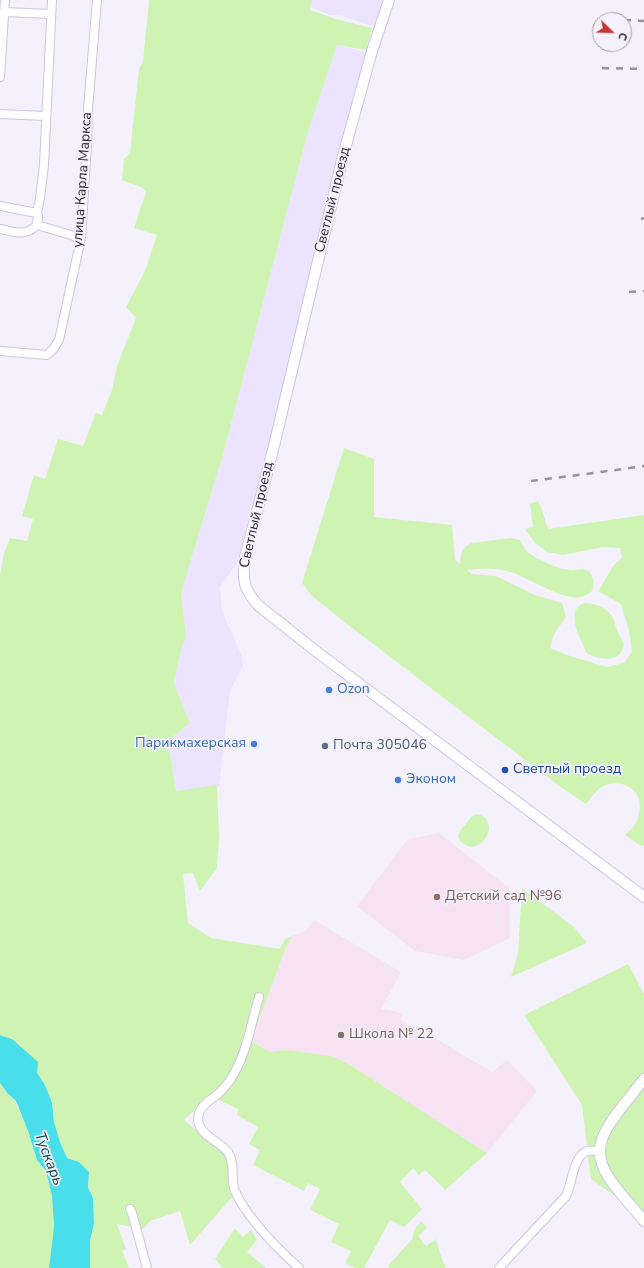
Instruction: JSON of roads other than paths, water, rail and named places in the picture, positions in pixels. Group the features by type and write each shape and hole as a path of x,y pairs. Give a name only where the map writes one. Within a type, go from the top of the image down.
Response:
{"street":[{"path":"0,77 5,0"},
{"path":"0,229 24,233 37,225 37,213 44,166 52,0"},
{"name":"улица Карла Маркса","path":"0,351 47,355 59,340 82,238 88,109 97,0"},
{"name":"Светлый проезд","path":"389,0 372,51 343,156 273,450 245,557 243,578 251,598 259,606 317,652 644,897"},
{"path":"4,12 52,14"},
{"path":"0,114 46,116"},
{"path":"0,206 37,213"},
{"path":"37,225 82,238"},
{"path":"259,997 243,1054 234,1073 219,1093 205,1104 200,1112 198,1121 200,1127 206,1135 227,1152 233,1164 235,1189 244,1208 274,1244 299,1268"},
{"path":"644,1079 609,1125 602,1137 600,1151 602,1165 608,1178 644,1220"},
{"path":"499,1268 566,1196 569,1191 574,1168 582,1154 589,1151 600,1151"},
{"path":"130,1209 147,1268"}],"water":[{"name":"Тускарь","path":"0,1035 12,1039 38,1062 37,1073 45,1085 52,1103 54,1122 67,1158 79,1162 89,1172 88,1187 93,1198 94,1223 90,1241 90,1268 49,1268 54,1226 52,1196 46,1171 37,1160 28,1131 16,1101 8,1094 0,1083"}],"railway":[{"path":"632,20 644,21"},
{"path":"602,68 644,69"},
{"path":"629,292 644,291"},
{"path":"531,481 644,466"}],"place":[{"name":"Ozon","path":"329,690"},
{"name":"Парикмахерская","path":"254,744"},
{"name":"Почта 305046","path":"325,746"},
{"name":"Светлый проезд","path":"505,770"},
{"name":"Эконом","path":"398,780"},
{"name":"Детский сад №96","path":"437,897"},
{"name":"Школа № 22","path":"341,1035"}]}
